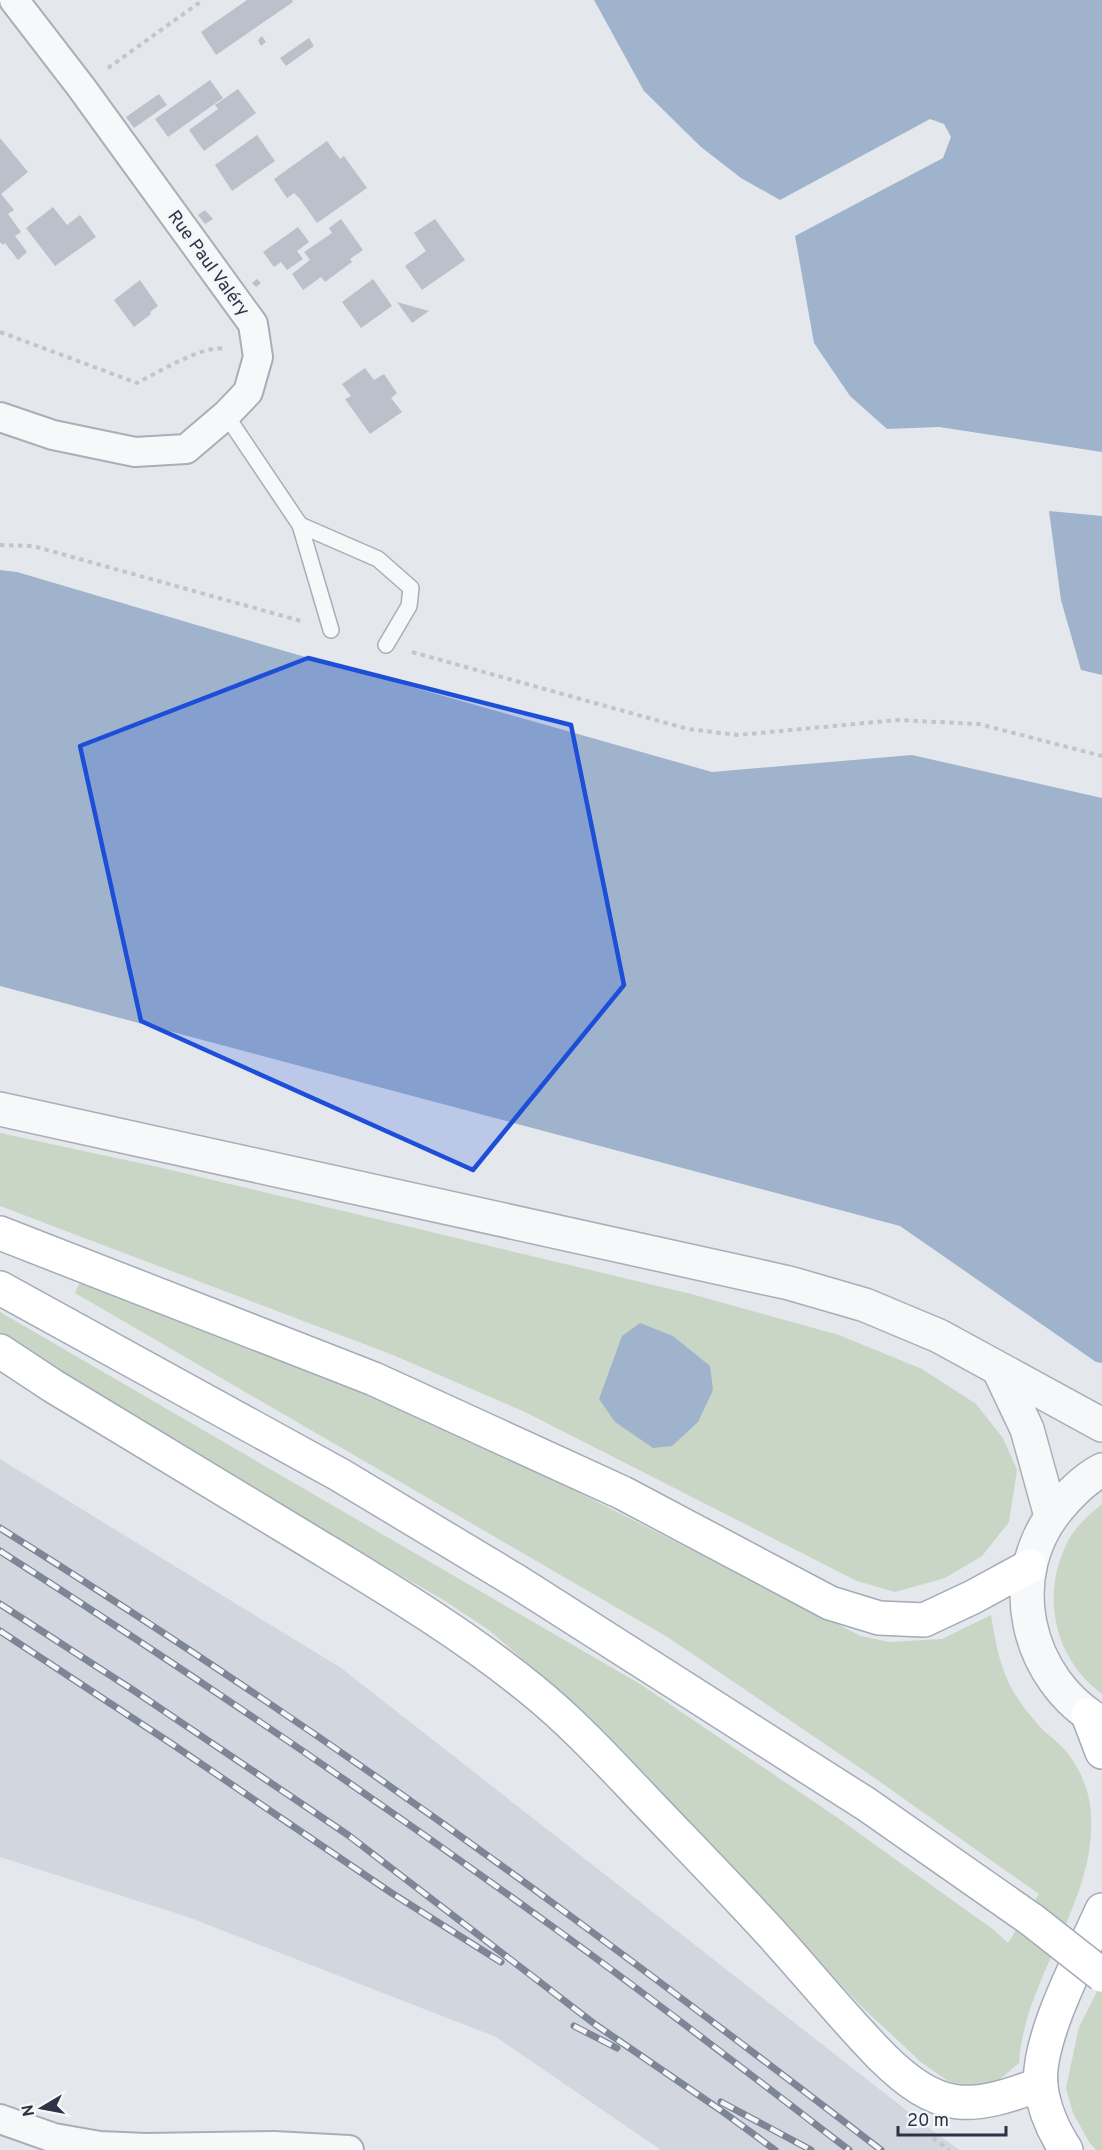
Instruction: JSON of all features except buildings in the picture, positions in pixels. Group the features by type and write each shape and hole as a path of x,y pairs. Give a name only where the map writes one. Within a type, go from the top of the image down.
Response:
{"main road":[{"path":"0,1233 374,1379 623,1493 830,1603 879,1618 924,1620 1030,1566"},
{"path":"0,1288 340,1475 516,1581 866,1804 1032,1920 1102,1976"},
{"path":"0,1351 53,1386 414,1605 477,1647 532,1689 583,1734 760,1921 881,2055 909,2082 934,2097 963,2103 1002,2099 1041,2084"},
{"path":"1095,1719 1102,1752"},
{"path":"1066,2150 1047,2115 1041,2084 1043,2055 1050,2028 1102,1910"}],"street":[{"name":"Rue Paul Valéry","path":"0,417 53,435 135,452 186,449 226,415 248,392 258,357 254,324 81,87 14,0"},
{"name":"Rue Paul Valéry","path":"0,439 53,435"},
{"path":"0,1109 789,1283 865,1305 939,1336 1102,1425"},
{"path":"999,1370 1027,1429 1051,1516"},
{"path":"1095,1719 1063,1693 1043,1665 1031,1634 1026,1600 1030,1566 1038,1540 1051,1516 1072,1492 1102,1470"},
{"path":"0,2119 54,2138 100,2146 146,2148 274,2146 349,2150"}],"lane":[{"path":"226,415 300,525 331,630"},
{"path":"300,525 378,559 411,588 409,606 386,645"}],"path":[{"path":"81,87 203,0"},
{"path":"0,332 137,383 195,354 220,348 258,357"},
{"path":"0,544 33,546 331,630"},
{"path":"386,645 688,729 738,735 897,720 979,724 1102,756"},
{"path":"933,2138 948,2150"}],"highlighted area":[{"path":"308,658 571,725 624,985 473,1170 141,1021 80,746"}],"shaded area":[{"path":"0,1459 341,1668 960,2150 661,2150 496,2037 188,1917 0,1857"}],"green space":[{"path":"0,1133 158,1167 691,1294 839,1335 922,1369 976,1404 1003,1438 1017,1470 1009,1522 982,1556 945,1578 895,1592 857,1581 525,1412 393,1355 0,1206"},
{"path":"83,1275 369,1394 497,1451 861,1636 890,1642 942,1639 991,1615 999,1657 1011,1686 1020,1703 1039,1726 1072,1759 1084,1781 1090,1804 1091,1838 1085,1871 1074,1903 1034,1997 1024,2030 1019,2063 1000,2079 973,2087 948,2081 922,2063 863,2008 573,1703 489,1630 442,1599 208,1465 0,1338 0,1312 640,1684 835,1816 994,1930 1008,1943 1039,1894 866,1772 669,1638 75,1293"},
{"path":"1102,1504 1102,1694 1072,1663 1056,1625 1054,1604 1059,1562 1068,1541 1079,1526"},
{"path":"1102,1982 1102,2150 1096,2150 1073,2113 1066,2088 1079,2027"}],"water":[{"path":"594,0 1102,0 1102,452 939,427 887,429 850,396 814,343 795,236 943,158 951,137 944,124 930,119 780,200 741,178 701,147 644,91"},
{"path":"1049,511 1102,516 1102,675 1081,670 1061,600"},
{"path":"0,570 17,572 295,654 712,772 912,755 1102,798 1102,1363 1096,1362 900,1226 0,986"},
{"path":"640,1323 673,1336 710,1366 713,1390 698,1422 672,1446 653,1448 615,1422 599,1399 622,1336"}],"railway":[{"path":"0,1528 217,1668 430,1814 648,1973 881,2150"},
{"path":"0,1551 210,1688 417,1830 628,1982 849,2150"},
{"path":"0,1604 136,1692 348,1835 596,2025 775,2150"},
{"path":"0,1631 390,1892 501,1962"},
{"path":"574,2026 617,2048"},
{"path":"721,2102 811,2150"}]}
